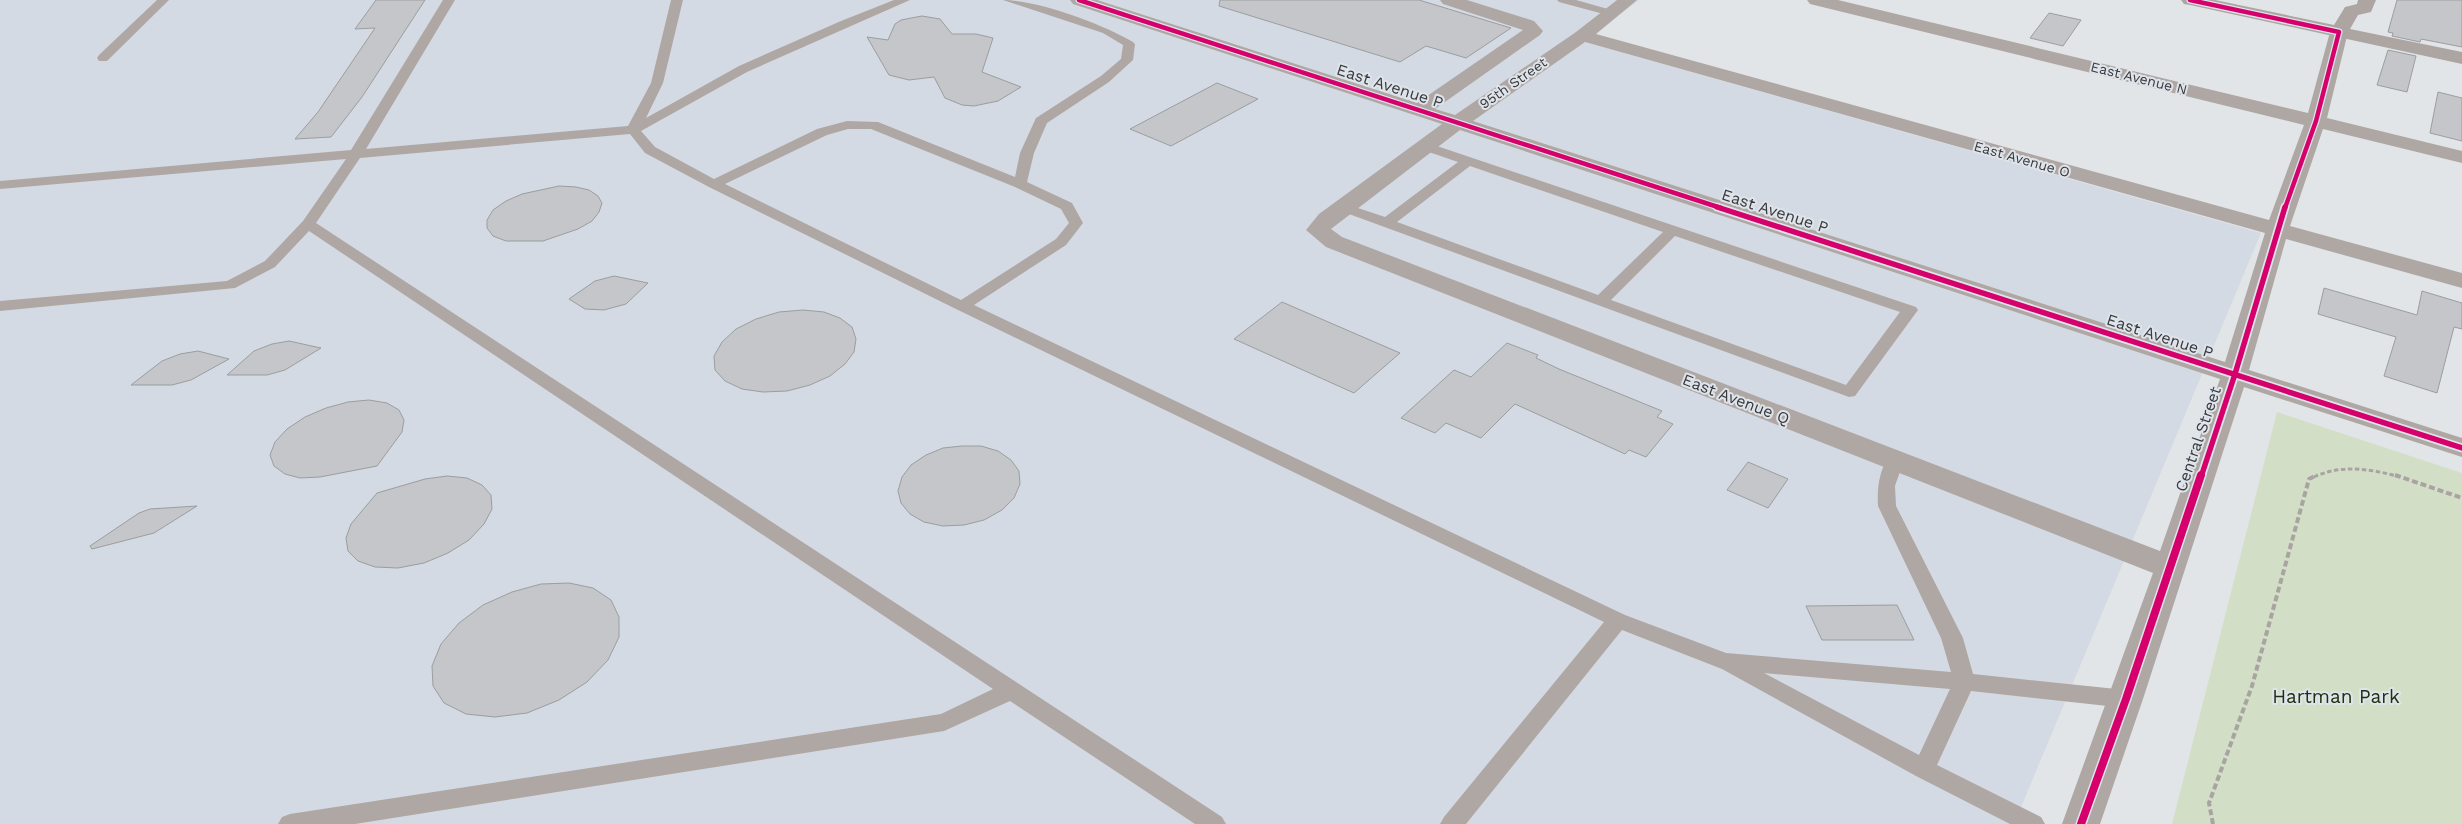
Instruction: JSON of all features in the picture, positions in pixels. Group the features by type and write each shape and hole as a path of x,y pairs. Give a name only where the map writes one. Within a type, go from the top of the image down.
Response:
{"main road":[{"path":"2190,0 2462,58"},
{"name":"Central Street","path":"2339,32 2347,5 2365,8 2367,0"}],"street":[{"name":"East Avenue P","path":"1079,0 2462,448"},
{"path":"1420,110 1534,31 1528,24 1449,0"},
{"name":"95th Street","path":"1334,214 1457,123 1582,36 1628,0"},
{"name":"East Avenue N","path":"1816,0 2462,157"},
{"name":"Central Street","path":"2081,824 2126,699 2235,374 2278,230 2316,122 2339,32"},
{"name":"East Avenue O","path":"1582,36 2462,281"},
{"path":"1512,46 1549,58"},
{"name":"East Avenue Q","path":"1334,214 1318,230 1334,242 2169,567"}],"lane":[{"path":"103,58 163,0"},
{"path":"0,306 230,285 270,264 308,224 356,154 448,0"},
{"path":"634,130 657,82 677,0"},
{"path":"0,185 634,130 743,69 845,23 904,0"},
{"path":"1010,0 1107,31 1129,44 1127,60 1105,79 1041,121 1027,153 1020,184"},
{"path":"1563,0 1611,13"},
{"path":"714,184 822,132 847,125 873,125 1020,184 1067,206 1076,223 1061,242 962,306"},
{"path":"634,130 650,150 714,184 962,306 1618,620 1724,661 1924,769 2033,824"},
{"path":"1334,214 1388,222 1848,392 1910,310 1425,146"},
{"path":"1388,222 1468,161"},
{"path":"308,224 1214,824"},
{"path":"1602,300 1673,230"},
{"path":"1895,460 1886,486 1887,506 1952,638 1964,682 1924,769"},
{"path":"1452,824 1618,620"},
{"path":"1724,661 1964,682 2126,699"},
{"path":"290,824 944,722 1012,690"}],"path":[{"path":"2213,824 2209,803 2252,686 2308,479 2330,470 2356,469 2387,474 2462,498"}],"shaded area":[{"path":"0,0 1639,0 1585,42 2261,233 2014,824 0,824"}],"green space":[{"name":"Hartman Park","path":"2277,412 2462,473 2462,824 2172,824"}],"building":[{"path":"376,0 425,0 362,97 331,137 295,139 318,112 375,28 355,29"},
{"path":"1220,0 1419,0 1511,28 1466,58 1426,46 1400,62 1219,6"},
{"path":"2397,0 2462,0 2462,47 2421,39 2420,42 2392,36 2393,33 2388,32"},
{"path":"2049,13 2081,20 2063,46 2030,38"},
{"path":"922,16 940,19 952,34 976,34 993,38 982,72 1021,87 998,101 974,106 962,105 945,98 934,77 909,80 889,75 867,37 888,40 895,24 901,20"},
{"path":"2388,50 2416,56 2407,92 2377,85"},
{"path":"1217,83 1258,99 1171,146 1130,129"},
{"path":"2438,92 2462,98 2462,141 2430,133"},
{"path":"559,186 589,190 598,196 602,203 599,212 592,221 578,229 543,241 506,241 493,236 487,228 487,220 493,210 506,201 522,194"},
{"path":"614,276 648,283 626,304 604,310 585,309 569,299 595,281"},
{"path":"2324,288 2417,315 2422,291 2462,303 2462,329 2454,327 2437,393 2384,376 2396,337 2318,314"},
{"path":"1282,302 1400,353 1354,393 1234,339"},
{"path":"803,310 824,312 840,318 852,327 856,339 854,352 845,364 830,376 810,385 787,391 763,392 742,389 725,381 715,370 714,356 722,342 736,329 756,319 779,312"},
{"path":"289,341 321,348 285,370 267,375 227,375 254,351 272,344"},
{"path":"1507,343 1538,355 1536,358 1559,369 1662,411 1657,417 1673,424 1646,457 1629,450 1625,454 1515,404 1481,438 1446,423 1435,433 1401,418 1454,370 1471,377"},
{"path":"198,351 229,359 191,380 172,385 131,385 162,361 180,354"},
{"path":"369,400 387,403 399,410 404,420 402,432 377,466 320,477 300,478 285,474 274,466 270,455 275,442 287,429 305,417 326,408 348,402"},
{"path":"981,446 998,451 1011,460 1019,471 1020,484 1014,498 1002,510 984,520 964,525 943,526 924,522 910,514 901,503 898,491 902,477 911,465 926,455 943,448"},
{"path":"1748,462 1788,479 1768,508 1727,490"},
{"path":"447,476 467,478 482,485 491,495 492,509 484,524 469,540 448,553 424,563 398,568 375,567 358,561 348,551 346,538 351,524 377,493 425,479"},
{"path":"197,506 154,533 92,549 90,546 139,513 150,509"},
{"path":"569,583 593,588 611,600 619,617 619,637 608,660 587,682 559,700 527,713 495,717 466,714 444,703 433,686 432,666 441,644 459,623 483,605 512,592 541,584"},
{"path":"1897,605 1914,640 1822,640 1806,606"}],"cycle path":[{"path":"1079,0 2462,448"},
{"path":"2081,824 2126,699 2235,374 2277,230 2316,121 2339,32 2190,0"}]}
